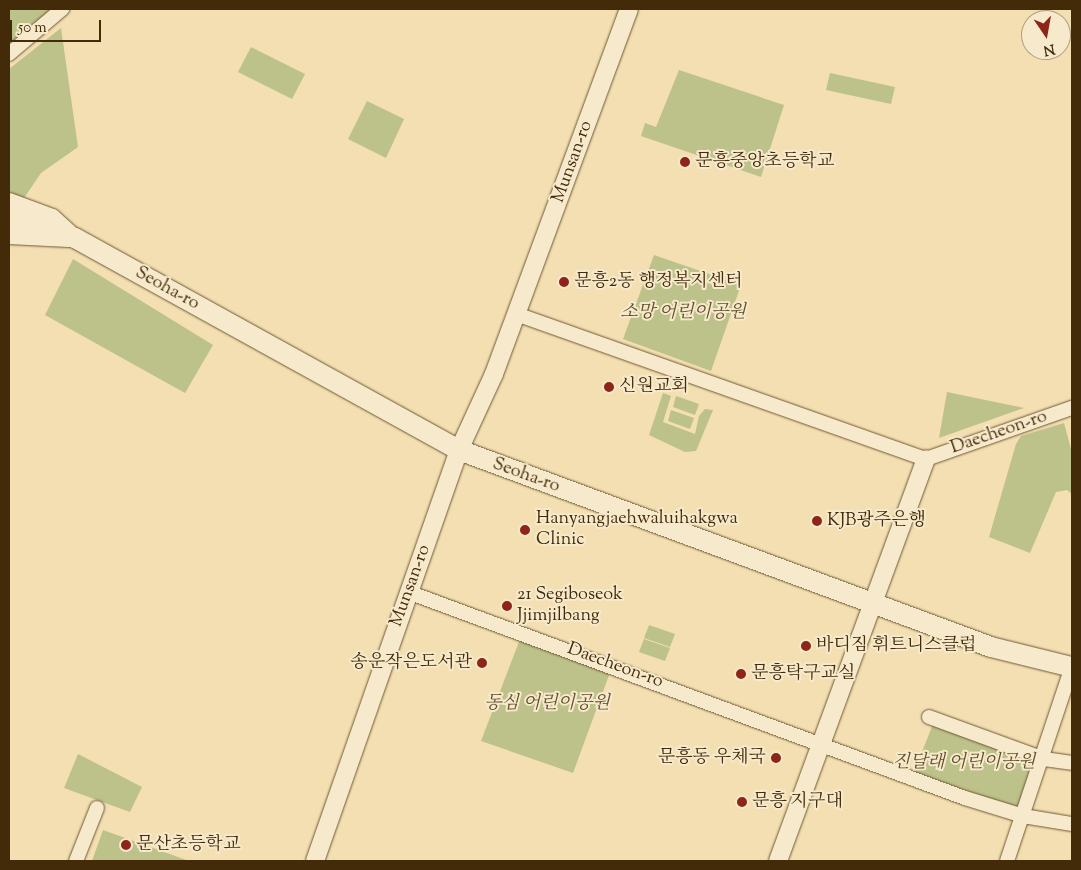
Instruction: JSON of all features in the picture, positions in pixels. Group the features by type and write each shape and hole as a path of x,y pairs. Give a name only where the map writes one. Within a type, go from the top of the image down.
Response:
{"main road":[{"name":"Seoha-ro","path":"10,218 75,238 459,450 991,647 1072,667"}],"street":[{"path":"9,54 62,9"},
{"name":"Munsan-ro","path":"315,861 459,450 516,314 629,9"},
{"path":"516,314 926,459 778,861"},
{"name":"Daecheon-ro","path":"926,459 1072,408"},
{"name":"Daecheon-ro","path":"408,592 1023,816 1072,824"},
{"path":"1007,861 1044,759 1072,667"},
{"path":"929,717 1044,759 1072,763"},
{"path":"76,861 97,808"}],"green space":[{"path":"9,9 52,9 9,47"},
{"path":"61,28 78,147 41,173 22,201 9,193 9,69"},
{"path":"251,47 305,74 292,99 238,72"},
{"path":"679,70 784,105 761,177 641,136 645,123 656,127"},
{"path":"830,73 895,87 891,104 826,90"},
{"path":"367,101 404,119 386,158 348,139"},
{"name":"소망 어린이공원","path":"654,255 741,285 711,371 623,339"},
{"path":"73,259 213,345 185,393 45,315"},
{"path":"947,392 1024,408 939,438"},
{"path":"663,393 671,396 663,422 695,434 699,416 705,409 713,410 696,451 685,452 649,435"},
{"path":"676,396 699,404 695,415 673,407"},
{"path":"671,410 694,418 690,429 668,421"},
{"path":"1064,423 1072,453 1072,494 1067,490 1056,492 1030,553 989,537 1016,444 1021,436"},
{"path":"649,625 675,634 670,647 644,638"},
{"name":"동심 어린이공원","path":"522,634 612,667 573,773 481,741"},
{"path":"644,639 670,648 665,661 639,652"},
{"name":"진달래 어린이공원","path":"933,724 1029,758 1035,767 1024,804 1015,808 914,772"},
{"path":"78,754 142,787 130,812 64,788"},
{"name":"문산초등학교","path":"103,830 189,861 92,861"}],"place":[{"name":"문흥중앙초등학교","path":"685,162"},
{"name":"문흥2동 행정복지센터","path":"564,282"},
{"name":"신원교회","path":"609,387"},
{"name":"KJB광주은행","path":"817,521"},
{"name":"Hanyangjaehwaluihakgwa Clinic","path":"525,530"},
{"name":"21 Segiboseok Jjimjilbang","path":"507,606"},
{"name":"바디짐 휘트니스클럽","path":"806,646"},
{"name":"송운작은도서관","path":"482,663"},
{"name":"문흥탁구교실","path":"741,674"},
{"name":"문흥동 우체국","path":"776,758"},
{"name":"문흥 지구대","path":"742,802"},
{"name":"문산초등학교","path":"126,845"}]}
